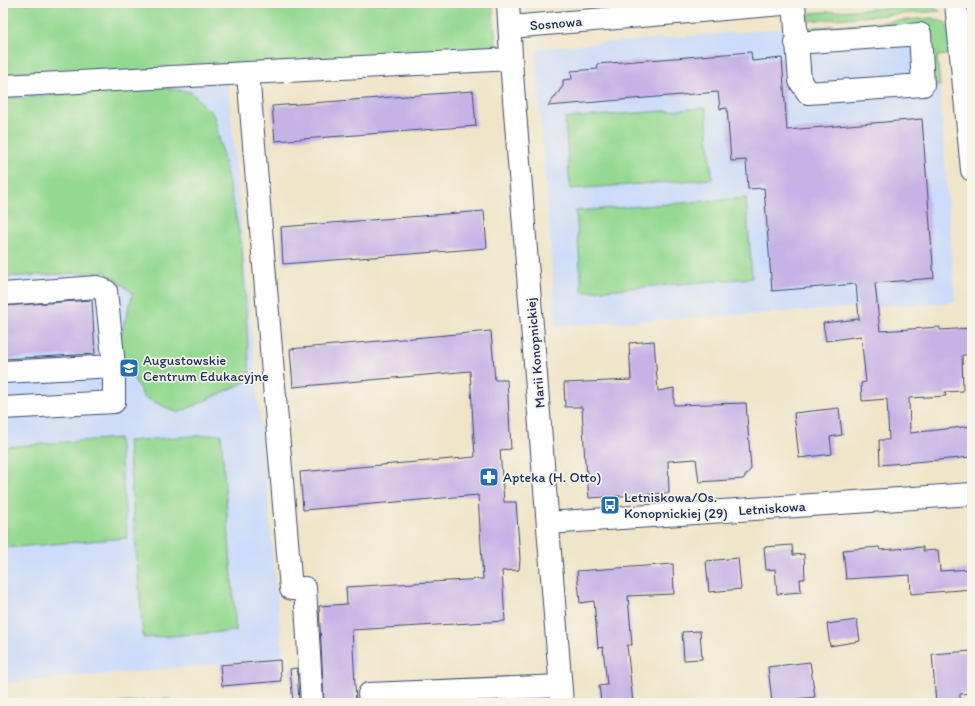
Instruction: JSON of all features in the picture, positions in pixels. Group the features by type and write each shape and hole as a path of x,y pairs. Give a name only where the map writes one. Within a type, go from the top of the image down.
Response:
{"street":[{"name":"Marii Konopnickiej","path":"508,3 511,59 561,694"},
{"name":"Sosnowa","path":"510,27 794,3"},
{"path":"794,3 796,43 800,81 808,93 923,85 920,34 796,43"},
{"path":"956,3 972,170"},
{"path":"3,86 511,59"},
{"path":"248,73 291,589 305,588 312,703"},
{"path":"3,294 97,287 106,291 114,366 114,402 3,408"},
{"path":"3,372 114,366"},
{"name":"Letniskowa","path":"548,523 972,494"},
{"path":"371,703 369,694 561,694"}],"shaded area":[{"name":"Augustowskie Centrum Edukacyjne","path":"3,3 492,3 226,67 283,659 3,683"},
{"path":"935,21 955,302 556,326 536,55 541,48 777,29"}],"green space":[{"path":"3,3 492,3 497,53 3,78"},
{"path":"929,5 940,11 806,21 811,13"},
{"path":"932,18 946,23 955,54 937,56 940,86 929,85 925,26 808,33 806,31 806,28"},
{"path":"159,87 191,92 214,115 242,246 250,380 178,413 144,397 117,348 133,293 106,272 3,277 3,99"},
{"path":"706,108 712,179 570,189 565,118"},
{"path":"746,198 752,278 582,292 576,211"},
{"path":"221,434 236,631 143,638 128,441"},
{"path":"119,438 127,538 3,548 3,447"},
{"path":"168,699 175,703 119,703"}],"building":[{"path":"751,52 752,61 782,58 787,130 922,119 934,278 875,283 880,331 940,327 940,330 972,328 972,355 962,355 963,391 945,392 946,396 909,398 910,433 972,426 972,457 880,465 879,440 889,440 887,399 862,401 861,383 866,382 861,336 826,341 823,323 859,319 856,284 772,291 764,188 748,189 746,160 731,161 727,108 720,109 718,92 548,106 563,86 563,80 572,79 571,71 598,69 597,64"},
{"path":"473,91 476,126 275,141 272,106"},
{"path":"484,211 487,248 283,264 281,227"},
{"path":"92,300 95,354 3,359 3,306"},
{"path":"491,331 495,380 507,380 511,449 500,450 504,502 516,502 520,559 519,570 502,571 505,621 352,630 356,702 324,703 319,606 347,604 346,587 483,579 478,495 303,510 300,472 475,457 470,371 293,387 290,349"},
{"path":"654,341 658,391 674,388 674,405 746,403 751,469 743,479 699,482 696,459 668,461 669,493 589,498 585,463 582,407 565,407 564,383 631,380 629,343"},
{"path":"839,408 842,435 830,437 832,454 799,458 794,413"},
{"path":"792,545 793,555 804,554 805,579 800,579 801,592 777,594 775,569 766,570 764,547"},
{"path":"879,547 880,550 923,547 923,551 938,550 940,571 972,569 972,589 911,594 910,575 846,579 843,550"},
{"path":"738,558 741,589 709,592 706,561"},
{"path":"673,564 674,594 628,596 632,645 627,645 633,703 601,703 599,686 607,685 603,647 598,648 594,601 580,603 577,571"},
{"path":"857,620 860,641 830,646 827,624"},
{"path":"700,631 702,659 684,660 682,632"},
{"path":"972,651 972,693 960,694 960,700 936,703 932,654"},
{"path":"280,660 281,681 222,686 220,665"},
{"path":"810,662 815,697 772,702 768,667"},
{"path":"297,668 299,703 293,703 290,669"}],"place":[{"name":"Augustowskie Centrum Edukacyjne","path":"129,368"},
{"name":"Apteka (H. Otto)","path":"489,477"},
{"name":"Letniskowa/Os. Konopnickiej (29)","path":"610,505"}]}
